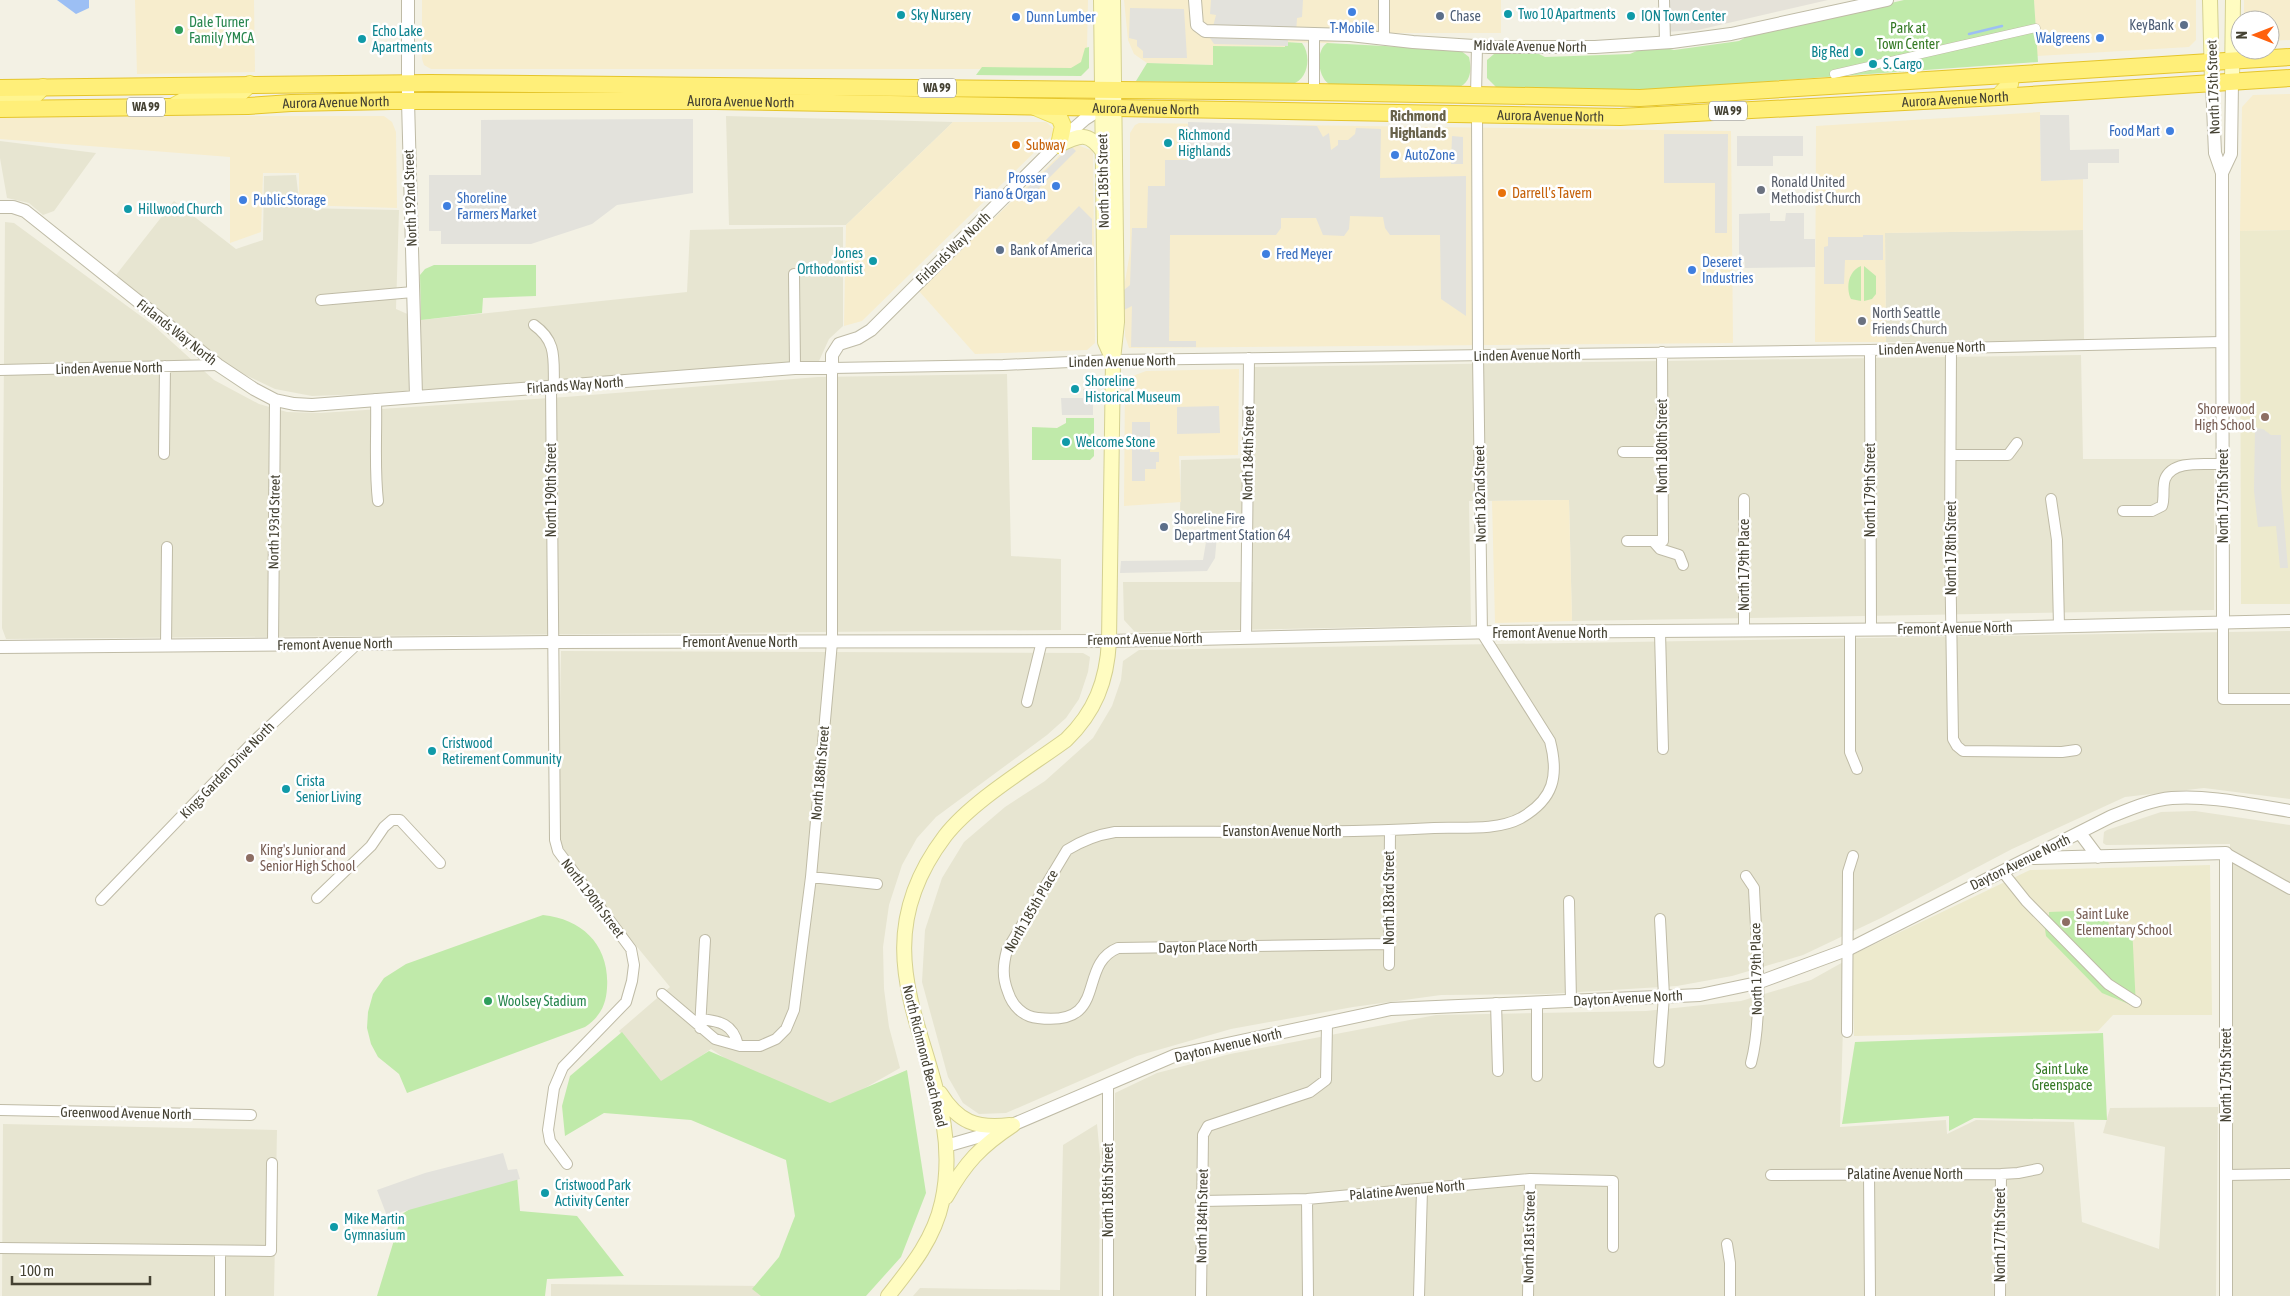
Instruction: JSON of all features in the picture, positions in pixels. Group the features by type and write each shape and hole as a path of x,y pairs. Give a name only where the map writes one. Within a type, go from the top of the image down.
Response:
{"highway":[{"name":"Aurora Avenue North","path":"0,88 408,82 1314,92 1504,97 1670,97 2233,60"},
{"name":"Aurora Avenue North","path":"0,109 408,101 715,101 1341,113 1650,116 1998,97 2290,78"}],"main road":[{"name":"North 185th Street","path":"1101,0 1108,90"},
{"name":"North 185th Street","path":"1109,641 1113,360 1117,322 1108,108 1112,0"},
{"name":"North 175th Street","path":"2210,0 2212,83"},
{"name":"North 175th Street","path":"2232,82 2233,60"},
{"path":"1998,97 2010,84 2011,75"},
{"path":"1880,103 1884,93 1893,82"},
{"path":"174,106 190,97 237,96 250,84"},
{"path":"688,101 702,86"},
{"path":"715,101 733,86"},
{"path":"0,98 33,97 43,87"},
{"path":"893,104 906,88"},
{"path":"1341,113 1344,104 1356,94"},
{"path":"1441,114 1465,107 1476,96"},
{"path":"1477,115 1504,97"},
{"path":"1650,116 1658,106 1670,97"},
{"path":"1035,107 1059,117 1062,126 1059,144"},
{"name":"North 185th Street","path":"1108,108 1103,152 1105,342 1113,360"},
{"path":"1059,144 1075,137 1086,137 1094,141 1103,152"},
{"name":"North Richmond Beach Road","path":"888,1296 923,1250 942,1204 947,1166 946,1146 932,1082 908,996 904,968 907,921 916,888 933,853 960,820 974,807 1066,740 1087,717 1099,693 1105,674 1109,641"},
{"path":"932,1082 949,1108 966,1121 993,1127 1013,1125"},
{"path":"942,1204 961,1171 977,1152 1013,1125"}],"street":[{"name":"North 192nd Street","path":"408,0 408,101 416,396"},
{"name":"Midvale Avenue North","path":"1195,0 1197,26 1205,31 1314,34 1477,46 1576,48 1665,42 1744,32 1887,0"},
{"path":"1384,0 1384,39"},
{"path":"1664,0 1665,42"},
{"path":"1834,74 2036,28"},
{"path":"1314,34 1314,92"},
{"path":"1476,96 1477,46"},
{"name":"North 175th Street","path":"2222,173 2231,154 2232,82"},
{"name":"North 175th Street","path":"2212,83 2215,153 2222,173 2223,699 2290,699"},
{"name":"Firlands Way North","path":"0,207 13,207 24,211 218,365 254,389 275,400 294,404 312,405 795,368 832,368 832,355 839,344 858,338 871,330 1085,118 1108,108"},
{"name":"North 182nd Street","path":"1477,115 1482,633"},
{"path":"794,274 795,368"},
{"path":"321,300 413,292"},
{"name":"North 190th Street","path":"534,326 549,337 553,358 552,642 555,840 558,851 631,949 634,965 626,1002 563,1067 554,1088 548,1130 550,1141 567,1164"},
{"name":"Linden Avenue North","path":"832,368 1003,365 1113,360 1870,350 2222,342"},
{"name":"North 178th Street","path":"1951,348 1950,544 1953,739 1963,751 2062,752 2076,750"},
{"name":"North 179th Street","path":"1870,350 1870,629"},
{"name":"North 180th Street","path":"1658,541 1662,452 1662,352"},
{"name":"North 184th Street","path":"1246,637 1249,358"},
{"name":"Linden Avenue North","path":"0,370 218,365"},
{"path":"164,454 166,366"},
{"name":"North 188th Street","path":"662,994 700,1024 715,1039 738,1045 760,1046 776,1039 786,1029 794,1010 811,877 832,642 832,368"},
{"path":"376,399 378,444 375,471 378,501"},
{"name":"North 193rd Street","path":"273,645 275,400"},
{"path":"1951,455 2008,455 2017,443"},
{"path":"1624,452 1662,452"},
{"path":"2123,511 2152,511 2162,506 2165,480 2173,469 2182,466 2223,464"},
{"name":"North 179th Place","path":"1744,499 1744,631"},
{"path":"2051,499 2057,540 2059,626"},
{"path":"1627,541 1658,541 1660,549 1679,555 1683,565"},
{"path":"166,547 166,646"},
{"name":"Fremont Avenue North","path":"0,647 552,642 1109,641 1482,633 1951,629 2290,621"},
{"path":"1850,629 1850,752 1857,768"},
{"path":"1660,632 1663,749"},
{"name":"Evanston Avenue North","path":"1067,850 1090,837 1115,832 1390,830 1501,825 1519,818 1540,805 1549,791 1555,774 1554,757 1550,741 1540,723 1482,633"},
{"path":"1027,702 1042,641"},
{"name":"Kings Garden Drive North","path":"101,900 254,741 357,644"},
{"name":"Dayton Avenue North","path":"946,1146 987,1136 1176,1055 1391,1009 1700,994 1757,983 1849,949 2002,871 2138,806 2171,798 2201,798 2290,811"},
{"path":"317,898 371,846 384,827 392,820 400,820 440,863"},
{"name":"North 183rd Street","path":"1389,965 1390,830"},
{"path":"2080,833 2098,857"},
{"name":"North 185th Place","path":"1067,850 1007,950 1003,964 1004,981 1010,999 1020,1011 1031,1018 1067,1017"},
{"path":"2030,858 2226,853 2290,889"},
{"name":"North 175th Street","path":"2226,853 2226,1296"},
{"path":"1847,1032 1848,872 1853,856"},
{"path":"2002,871 2026,901 2108,984 2136,1002"},
{"name":"North 179th Place","path":"1746,876 1754,888 1757,983 1756,1044 1751,1063"},
{"path":"811,877 878,884"},
{"path":"1569,901 1571,1000"},
{"path":"1659,1062 1664,996 1660,919"},
{"path":"705,940 700,1024 725,1024 733,1031 738,1045"},
{"name":"Dayton Place North","path":"1067,1017 1078,1011 1088,1001 1094,975 1102,959 1108,952 1118,948 1389,944"},
{"path":"1496,1003 1498,1071"},
{"path":"1536,1076 1537,1003"},
{"name":"North 184th Street","path":"1201,1296 1203,1136 1208,1126 1310,1092 1326,1080 1327,1024"},
{"name":"North 185th Street","path":"1108,1084 1108,1296"},
{"name":"Greenwood Avenue North","path":"0,1110 251,1115"},
{"path":"0,1248 271,1251 272,1163"},
{"name":"Palatine Avenue North","path":"1771,1174 2001,1174 2038,1169"},
{"path":"1869,1174 1870,1296"},
{"name":"North 177th Street","path":"2000,1296 2001,1174"},
{"path":"2226,1175 2290,1174"},
{"name":"Palatine Avenue North","path":"1201,1201 1307,1199 1530,1179 1613,1182 1613,1248"},
{"name":"North 181st Street","path":"1528,1296 1530,1179"},
{"path":"1420,1296 1422,1190"},
{"path":"1307,1199 1308,1296"},
{"path":"1727,1244 1730,1263 1730,1296"},
{"path":"220,1251 220,1296"}],"shaded area":[{"path":"135,0 254,0 255,72 137,74"},
{"path":"422,0 1088,0 1087,50 1083,64 1074,69 431,69 424,65 422,59"},
{"path":"1124,0 1501,0 1501,33 1397,33 1327,43 1285,42 1285,47 1213,46 1213,65 1147,63 1134,54 1128,40"},
{"path":"1211,0 1303,0 1302,17 1297,18 1296,33 1288,33 1288,46 1214,44 1210,38 1216,15 1210,14"},
{"path":"1664,0 1828,0 1698,30 1664,32"},
{"path":"2034,0 2196,0 2196,40 2189,47 2037,56"},
{"path":"2244,0 2290,0 2290,40 2280,40 2280,10 2244,10"},
{"path":"1130,8 1184,9 1187,58 1143,58 1143,51 1137,46 1137,40 1129,38"},
{"path":"2290,94 2290,230 2240,231 2242,107 2253,95"},
{"path":"2040,112 2041,181 2083,179 2083,230 1885,233 1886,342 1815,342 1816,126"},
{"path":"2040,115 2069,115 2070,150 2119,149 2119,163 2088,163 2088,179 2041,181"},
{"path":"0,116 384,116 392,122 396,132 397,208 299,205 299,173 263,173 261,232 230,243 230,157 0,139"},
{"path":"726,116 953,122 846,225 729,225"},
{"path":"693,119 693,193 617,205 592,224 531,244 441,244 441,231 429,231 429,175 481,175 481,120"},
{"path":"953,122 1046,122 1056,131 862,321 844,326 846,225"},
{"path":"1188,122 1317,126 1323,137 1329,133 1331,150 1338,145 1338,140 1348,140 1355,134 1356,128 1381,129 1380,178 1466,176 1466,316 1441,299 1440,235 1390,235 1385,228 1383,217 1350,216 1349,229 1344,236 1323,235 1316,218 1281,218 1281,228 1276,235 1170,235 1169,341 1196,341 1196,347 1131,347 1132,306 1124,310 1124,290 1130,285 1132,228 1147,228 1148,186 1165,186 1165,160 1188,160"},
{"path":"1139,123 1731,131 1733,343 1129,348 1125,336 1125,282 1130,252 1130,133 1135,125"},
{"path":"1664,134 1728,134 1727,233 1715,233 1715,183 1664,183"},
{"path":"1452,136 1463,137 1463,164 1451,164"},
{"path":"1737,136 1803,136 1803,156 1773,156 1773,166 1737,166"},
{"path":"0,141 96,153 54,211 43,215 29,203 7,198 0,158"},
{"path":"1072,143 1093,151 1095,343 1087,350 975,354 919,291"},
{"path":"1071,146 1076,151 1028,199 1022,193"},
{"path":"296,175 300,208 399,210 396,309 421,320 687,292 690,230 843,227 843,326 829,339 819,361 368,394 312,396 275,389 233,369 116,275 174,201 236,249 263,240 264,176"},
{"path":"1079,206 1092,219 1092,253 1060,253 1046,240"},
{"path":"1770,213 1770,221 1785,221 1786,213 1804,213 1804,239 1815,239 1815,267 1745,268 1744,256 1739,256 1739,214"},
{"path":"5,222 14,223 153,325 214,380 259,404 287,412 320,413 565,397 818,377 1007,374 1011,556 1061,559 1061,630 6,639 2,628"},
{"path":"2083,230 2084,341 1886,342 1885,233"},
{"name":"Shorewood High School","path":"2290,230 2290,604 2241,604 2240,231"},
{"path":"1863,235 1883,235 1883,260 1845,260 1844,284 1824,284 1824,247 1828,246 1828,237 1863,237"},
{"path":"2081,355 2083,459 2214,459 2214,610 1572,621 1569,500 1469,501 1471,625 1135,632 1124,620 1123,582 1253,582 1253,514 1180,515 1181,460 1254,458 1254,367"},
{"path":"1239,369 1238,455 1179,456 1181,502 1124,506 1125,379 1146,371"},
{"path":"1083,389 1093,389 1093,415 1062,415 1061,398 1083,398"},
{"path":"1219,406 1220,433 1177,434 1177,407"},
{"path":"1132,422 1150,422 1150,452 1159,452 1159,462 1156,462 1156,469 1145,469 1145,481 1132,481"},
{"path":"2255,428 2263,429 2271,435 2281,435 2281,488 2288,568 2280,568 2276,526 2258,527 2254,491"},
{"path":"1569,500 1572,621 1495,623 1492,501"},
{"path":"1217,535 1215,558 1207,571 1120,573 1121,561 1203,560 1207,536"},
{"path":"2290,631 2290,799 2204,788 2125,797 2012,849 1881,918 1803,955 1732,976 1677,986 1547,994 1441,995 1353,1007 1231,1029 1137,1056 1006,1113 979,1114 963,1103 948,1077 922,982 925,930 942,878 964,842 1005,807 1045,781 1093,738 1112,706 1121,680 1123,661 1139,650"},
{"path":"561,651 1083,653 1090,657 1088,672 1079,699 1066,718 1047,735 936,817 917,838 902,865 889,905 883,947 884,989 889,1027 900,1068 814,1117 711,1049 661,1084 619,1031 670,987 597,898 561,845 558,817"},
{"path":"2195,811 2290,825 2290,1296 2229,1296 2230,844 2106,845 2103,843 2104,832 2107,830 2161,812"},
{"name":"Saint Luke Elementary School","path":"2210,865 2212,1015 2113,1015 2098,1031 1854,1036 1852,955 2030,870"},
{"path":"1845,961 1840,1127 1946,1120 1947,1134 1976,1120 2074,1122 2082,1222 2159,1249 2165,1147 2103,1133 2110,1108 2218,1107 2216,1296 1113,1296 1115,1093 1157,1073 1230,1054 1436,1015 1646,1011 1741,1001 1811,980"},
{"path":"3,1124 277,1130 274,1296 2,1296"},
{"path":"1097,1124 1100,1156 1099,1296 913,1296 920,1288 1060,1290 1063,1145"},
{"path":"503,1153 508,1170 517,1169 520,1179 387,1216 377,1190 425,1173"},
{"path":"551,1284 776,1286 787,1296 551,1296"}],"green space":[{"name":"Park at Town Center","path":"1904,0 2034,0 2038,62 1661,89 1503,89 1496,87 1487,78 1487,60 1494,54 1537,53 1545,57 1630,54 1639,50 1662,47 1674,50 1739,41 1750,35"},
{"path":"1285,42 1302,43 1307,54 1305,73 1302,78 1292,84 1136,81 1147,63 1213,65 1213,46 1285,47"},
{"path":"1327,43 1460,50 1469,57 1469,76 1462,86 1457,88 1329,84 1322,76 1319,64 1321,52"},
{"path":"1089,47 1089,68 1081,76 976,75 982,67 1071,68 1081,62 1085,48"},
{"path":"434,265 536,265 536,296 483,298 482,313 421,320 420,275 425,269"},
{"path":"1861,266 1861,301 1851,299 1848,288 1851,275"},
{"path":"1864,266 1876,276 1876,294 1872,299 1864,301"},
{"path":"1066,418 1094,418 1094,456 1090,460 1032,460 1032,427 1057,428 1066,423"},
{"path":"2030,911 2049,917 2049,912 2074,911 2075,919 2108,918 2109,927 2132,926 2136,1007 2102,993 2046,936 2045,929"},
{"name":"Woolsey Stadium","path":"543,915 570,922 582,929 599,948 607,973 607,988 604,1005 598,1015 585,1027 407,1093 399,1074 378,1057 371,1044 367,1028 368,1012 373,994 384,978 406,964"},
{"path":"622,1032 661,1081 709,1051 830,1103 907,1070 926,1193 901,1257 866,1296 761,1296 752,1289 779,1257 795,1216 786,1160 691,1120 604,1113 565,1136 562,1106 570,1076"},
{"name":"Saint Luke Greenspace","path":"2103,1033 2107,1120 1974,1118 1949,1131 1949,1116 1842,1124 1855,1042"},
{"path":"517,1176 520,1211 577,1216 624,1276 547,1279 545,1296 377,1296 402,1214 440,1190"}],"water":[{"path":"57,0 89,0 89,8 76,14"}],"waterway":[{"path":"1969,34 2002,26"}],"place":[{"name":"T-Mobile","path":"1352,12"},
{"name":"Two 10 Apartments","path":"1508,14"},
{"name":"Sky Nursery","path":"901,15"},
{"name":"Chase","path":"1440,16"},
{"name":"ION Town Center","path":"1631,16"},
{"name":"Dunn Lumber","path":"1016,17"},
{"name":"KeyBank","path":"2184,25"},
{"name":"Dale Turner Family YMCA","path":"179,30"},
{"name":"Walgreens","path":"2100,38"},
{"name":"Echo Lake Apartments","path":"362,39"},
{"name":"Big Red","path":"1859,52"},
{"name":"S. Cargo","path":"1873,64"},
{"name":"Food Mart","path":"2170,131"},
{"name":"Richmond Highlands","path":"1168,143"},
{"name":"Subway","path":"1016,145"},
{"name":"AutoZone","path":"1395,155"},
{"name":"Prosser Piano & Organ","path":"1056,186"},
{"name":"Ronald United Methodist Church","path":"1761,190"},
{"name":"Darrell's Tavern","path":"1502,193"},
{"name":"Public Storage","path":"243,200"},
{"name":"Shoreline Farmers Market","path":"447,206"},
{"name":"Hillwood Church","path":"128,209"},
{"name":"Bank of America","path":"1000,250"},
{"name":"Fred Meyer","path":"1266,254"},
{"name":"Jones Orthodontist","path":"873,261"},
{"name":"Deseret Industries","path":"1692,270"},
{"name":"North Seattle Friends Church","path":"1862,321"},
{"name":"Shoreline Historical Museum","path":"1075,389"},
{"name":"Shorewood High School","path":"2265,417"},
{"name":"Welcome Stone","path":"1066,442"},
{"name":"Shoreline Fire Department Station 64","path":"1164,527"},
{"name":"Cristwood Retirement Community","path":"432,751"},
{"name":"Crista Senior Living","path":"286,789"},
{"name":"King's Junior and Senior High School","path":"250,858"},
{"name":"Saint Luke Elementary School","path":"2066,922"},
{"name":"Woolsey Stadium","path":"488,1001"},
{"name":"Cristwood Park Activity Center","path":"545,1193"},
{"name":"Mike Martin Gymnasium","path":"334,1227"}],"district":[{"name":"Richmond Highlands","path":"1418,124"}]}
